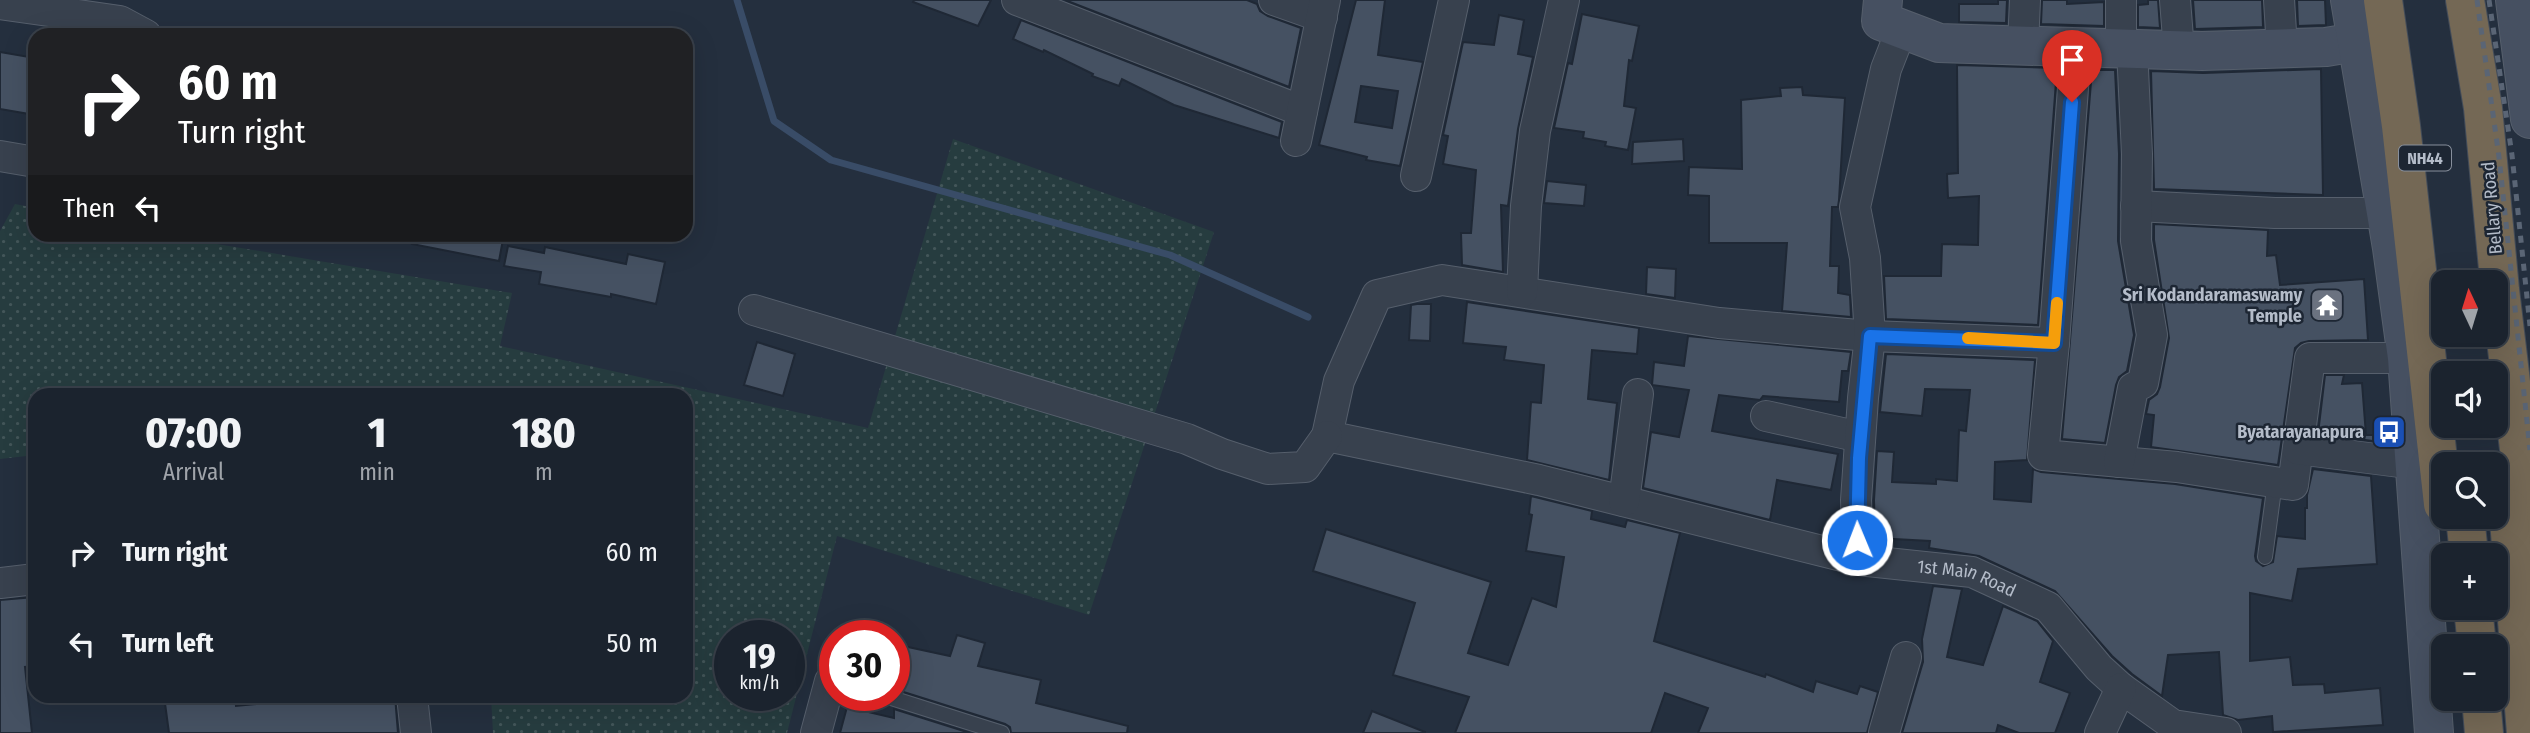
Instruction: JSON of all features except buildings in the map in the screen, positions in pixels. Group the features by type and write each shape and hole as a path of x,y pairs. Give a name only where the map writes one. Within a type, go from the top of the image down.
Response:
{"highway":[{"path":"2383,0 2401,126 2437,452"},
{"name":"NH44","path":"2403,0 2422,126 2438,270"},
{"name":"Bellary Road","path":"2445,0 2462,111 2481,270"},
{"name":"Bellary Road","path":"2465,0 2483,108 2500,290 2530,541"},
{"path":"2500,438 2526,733"},
{"path":"2461,711 2463,733"},
{"path":"2482,711 2484,733"}],"street":[{"path":"1017,0 1302,111"},
{"path":"1274,0 1324,8 1296,141"},
{"path":"1416,176 1454,0"},
{"path":"1522,292 1526,206 1535,131 1564,0"},
{"path":"2023,46 2025,0"},
{"path":"2119,462 2133,388 2143,383 2152,335 2136,241 2137,154 2121,0"},
{"path":"2175,0 2179,51"},
{"path":"2279,0 2282,48"},
{"path":"2350,0 2407,358 2434,733"},
{"path":"2515,0 2530,119"},
{"path":"0,4 120,21 133,28"},
{"path":"1858,560 1856,500 1870,336 1865,258 1855,207 1886,69 1893,14 1939,43 2179,51 2326,47 2356,42"},
{"path":"2076,48 2043,455 2177,467 2293,485 2310,358 2407,358"},
{"path":"0,156 28,161"},
{"path":"2136,206 2276,213 2386,213"},
{"path":"754,310 1187,439 1268,469 1305,467 1326,436 1339,381 1377,295 1442,280 1719,323 1870,336 2054,343"},
{"path":"1624,501 1638,394"},
{"path":"1766,416 1860,436"},
{"name":"1st Main Road","path":"1326,436 1539,480 1858,560 1972,572 2048,607 2099,668 2121,688 2173,725 2226,733"},
{"path":"2298,449 2415,464"},
{"path":"0,583 28,580"},
{"path":"1884,733 1906,657"},
{"path":"2100,733 2121,688"},
{"path":"413,703 416,733"},
{"path":"817,733 823,711"}],"lane":[{"path":"2265,557 2276,482"},
{"path":"910,704 1002,733"}],"green space":[{"path":"953,139 1214,232 1089,615 837,536 805,662 805,620 714,620 714,711 793,711 787,733 493,733 491,703 693,703 693,389 868,428"},
{"path":"15,204 28,207 28,242 205,242 512,293 500,346 688,388 28,388 28,456 0,459 0,231"}],"waterway":[{"path":"737,0 774,121 831,160 1170,255 1308,317"}],"railway":[{"path":"2477,0 2499,157 2530,450"},
{"path":"2489,0 2512,155 2530,326"}],"slow traffic":[{"path":"1968,338 2054,343 2057,303"}],"place":[{"name":"Sri Kodandaramaswamy Temple","path":"2327,305"},
{"name":"Byatarayanapura","path":"2389,432"}],"route":[{"path":"1857,540 1856,500 1870,336 2054,343 2072,102"}]}
